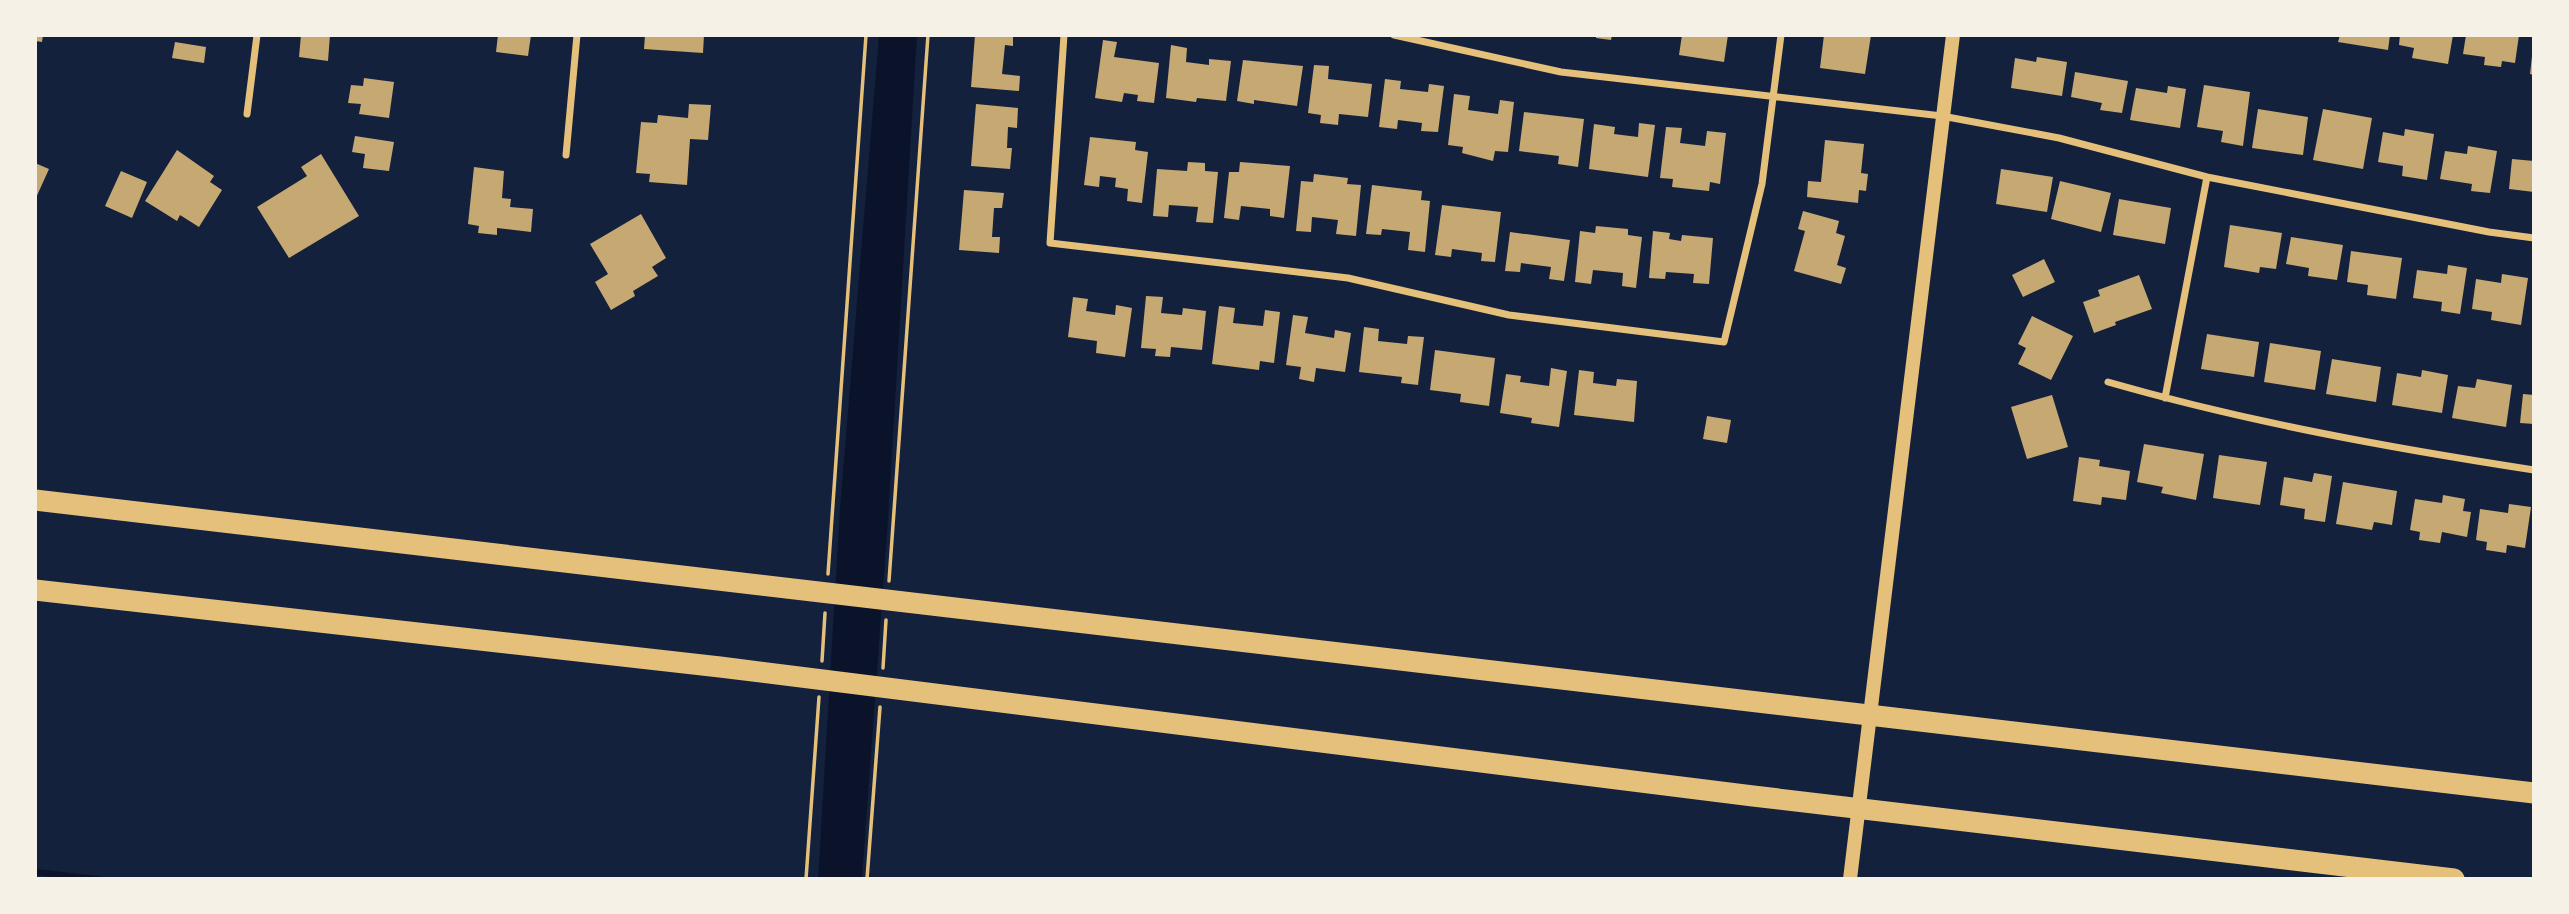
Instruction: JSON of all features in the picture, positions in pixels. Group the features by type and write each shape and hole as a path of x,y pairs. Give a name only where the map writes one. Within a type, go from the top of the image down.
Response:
{"highway":[{"path":"35,500 2534,793"},
{"path":"35,590 720,667 1753,796 2455,879"}],"main road":[{"path":"1850,879 1953,35"}],"street":[{"path":"247,114 257,35"},
{"path":"566,155 577,35"},
{"path":"1064,35 1050,243 1348,278 1509,315 1724,342 1762,184 1781,35"},
{"path":"1394,35 1561,72 1942,116 2059,138 2207,177 2489,232 2534,238"},
{"path":"2165,398 2207,177"},
{"path":"2108,382 2165,398 2407,450 2534,470"}],"path":[{"path":"828,575 866,35"},
{"path":"889,583 928,35"},
{"path":"821,672 826,603"},
{"path":"882,677 887,610"},
{"path":"806,879 820,686"},
{"path":"867,879 880,704"}],"water":[{"path":"879,35 917,35 888,520 862,879 818,879 840,508"}],"building":[{"path":"35,35 43,35 42,42 35,41"},
{"path":"301,35 330,35 328,61 299,57"},
{"path":"498,35 531,35 528,56 496,52"},
{"path":"645,35 704,35 703,53 644,49"},
{"path":"975,35 1013,35 1013,46 1005,45 1002,74 1020,76 1019,91 971,87"},
{"path":"1596,35 1612,35 1611,40 1596,38"},
{"path":"1682,35 1728,35 1724,62 1679,55"},
{"path":"1824,35 1871,35 1865,74 1820,68"},
{"path":"2340,35 2390,35 2388,50 2338,42"},
{"path":"2400,35 2453,35 2448,64 2412,58 2414,48 2399,45"},
{"path":"2466,35 2519,35 2515,63 2502,61 2501,67 2484,65 2485,57 2463,54"},
{"path":"1103,40 1117,42 1114,57 1159,63 1154,103 1137,101 1138,95 1124,93 1122,102 1095,98"},
{"path":"175,42 206,47 204,63 172,58"},
{"path":"1171,45 1187,48 1186,62 1209,65 1209,59 1231,61 1226,101 1197,98 1196,102 1166,98"},
{"path":"2534,56 2534,75 2530,74"},
{"path":"2037,57 2067,62 2062,96 2011,88 2015,58 2036,62"},
{"path":"1243,60 1303,66 1297,106 1254,100 1254,104 1237,101"},
{"path":"1314,65 1329,66 1328,79 1372,84 1368,117 1339,114 1338,125 1320,123 1321,115 1308,113"},
{"path":"2075,72 2128,81 2122,113 2100,110 2102,103 2071,97"},
{"path":"364,78 394,82 389,118 359,114 361,104 348,103 351,85 363,86"},
{"path":"1385,79 1401,81 1400,89 1428,92 1429,84 1444,86 1438,132 1421,131 1422,123 1398,120 1397,129 1379,127"},
{"path":"2204,85 2250,92 2243,146 2221,142 2223,131 2197,127"},
{"path":"2168,86 2186,89 2180,128 2130,120 2136,88 2167,93"},
{"path":"1454,94 1470,96 1468,110 1498,114 1500,100 1514,102 1508,152 1495,151 1493,161 1462,153 1463,147 1448,145"},
{"path":"689,104 711,105 708,140 690,139 687,185 649,182 650,174 636,173 641,122 657,123 658,115 688,118"},
{"path":"976,104 1018,108 1017,128 1008,127 1007,148 1012,148 1010,169 971,166"},
{"path":"2258,109 2308,117 2303,155 2252,148"},
{"path":"2323,109 2372,118 2363,169 2313,160"},
{"path":"1524,112 1584,119 1578,167 1558,164 1559,156 1519,151"},
{"path":"1639,123 1655,125 1648,177 1589,169 1594,124 1615,127 1614,134 1638,137"},
{"path":"1666,127 1682,128 1680,143 1705,146 1707,131 1726,133 1720,184 1710,182 1709,191 1672,187 1673,179 1660,178"},
{"path":"2405,129 2434,134 2427,180 2402,176 2403,166 2378,162 2383,132 2404,136"},
{"path":"355,136 394,142 389,171 363,168 365,154 352,152"},
{"path":"1090,137 1136,142 1135,150 1148,152 1142,203 1127,201 1128,189 1115,187 1116,178 1100,176 1099,187 1084,185"},
{"path":"1825,140 1864,144 1861,173 1868,174 1866,191 1859,190 1858,203 1807,197 1808,181 1821,182"},
{"path":"2468,146 2497,151 2490,193 2471,191 2472,184 2440,179 2445,151 2467,154"},
{"path":"177,150 214,176 210,182 222,190 199,227 180,215 177,221 145,201"},
{"path":"321,154 359,216 289,258 257,207 307,176 301,167"},
{"path":"2512,159 2534,161 2534,192 2509,189"},
{"path":"1188,162 1205,163 1205,171 1218,172 1213,223 1196,222 1198,207 1169,205 1168,217 1153,216 1157,169 1187,171"},
{"path":"1240,162 1290,166 1284,218 1270,216 1270,209 1241,206 1239,220 1224,218 1229,172 1239,172"},
{"path":"35,163 49,169 35,200"},
{"path":"474,167 504,171 502,198 511,199 510,207 533,209 531,232 497,228 497,235 478,233 479,226 468,224"},
{"path":"2001,169 2053,177 2047,212 1996,204"},
{"path":"121,171 147,182 132,218 105,206"},
{"path":"1314,174 1348,178 1347,184 1361,185 1356,236 1336,234 1338,220 1312,217 1311,232 1296,231 1301,181 1313,182"},
{"path":"2060,181 2111,193 2101,232 2051,219"},
{"path":"1372,185 1422,191 1421,200 1430,201 1425,252 1408,250 1410,232 1382,229 1381,235 1366,234"},
{"path":"964,190 1004,193 1002,208 994,208 992,237 1000,237 999,253 959,250"},
{"path":"2119,199 2171,208 2165,244 2113,235"},
{"path":"1442,205 1501,212 1495,262 1481,261 1482,253 1452,249 1451,257 1435,255"},
{"path":"1803,211 1839,221 1836,233 1845,236 1837,265 1846,268 1841,284 1794,271 1805,231 1798,229"},
{"path":"641,214 666,258 652,267 658,276 633,291 635,296 611,310 595,282 608,274 590,244"},
{"path":"2230,225 2282,233 2276,269 2260,267 2259,273 2224,267"},
{"path":"1596,226 1628,229 1628,235 1642,237 1636,288 1622,286 1623,273 1593,270 1591,284 1575,282 1580,231 1595,233"},
{"path":"1653,231 1670,233 1669,239 1681,241 1682,235 1713,238 1709,284 1693,283 1694,274 1666,272 1665,279 1649,278"},
{"path":"1510,232 1570,240 1564,281 1549,279 1551,267 1521,263 1520,272 1505,271"},
{"path":"2291,237 2343,245 2337,280 2308,276 2309,268 2286,264"},
{"path":"2351,251 2402,258 2396,299 2367,295 2368,285 2347,282"},
{"path":"2044,259 2055,282 2023,297 2012,275"},
{"path":"2448,265 2467,268 2460,314 2441,311 2442,302 2413,298 2417,270 2447,274"},
{"path":"2502,274 2528,278 2521,325 2491,320 2492,312 2472,309 2476,279 2501,283"},
{"path":"2139,275 2152,309 2115,322 2116,325 2094,333 2083,302 2100,296 2098,290"},
{"path":"1146,296 1163,297 1161,313 1182,315 1183,308 1206,311 1202,350 1171,347 1170,357 1155,356 1156,349 1141,348"},
{"path":"1073,297 1088,299 1086,311 1115,315 1116,305 1132,308 1125,357 1096,353 1097,341 1068,337"},
{"path":"1219,306 1235,308 1233,323 1263,326 1265,310 1280,312 1274,363 1260,361 1259,370 1212,364"},
{"path":"1293,315 1308,317 1305,333 1334,338 1335,330 1351,333 1345,372 1316,368 1314,382 1299,379 1301,367 1286,365"},
{"path":"2032,316 2073,336 2051,380 2018,364 2026,348 2018,344"},
{"path":"1364,327 1379,329 1378,341 1407,344 1408,336 1424,337 1418,385 1401,383 1402,377 1359,372"},
{"path":"2207,334 2259,342 2254,377 2201,369"},
{"path":"2270,343 2321,351 2315,390 2264,382"},
{"path":"1435,350 1495,358 1489,406 1460,402 1461,394 1430,390"},
{"path":"2332,359 2381,367 2376,402 2326,394"},
{"path":"1551,368 1567,371 1559,427 1531,423 1532,418 1500,413 1506,374 1521,376 1520,382 1549,386"},
{"path":"1579,370 1594,372 1593,383 1616,386 1617,379 1637,381 1634,422 1574,415"},
{"path":"2422,370 2448,375 2442,413 2392,405 2397,373 2421,377"},
{"path":"2477,379 2512,385 2506,427 2452,418 2458,386 2475,388"},
{"path":"2523,394 2534,395 2534,424 2520,423"},
{"path":"2052,395 2068,447 2027,459 2011,407"},
{"path":"1707,416 1731,420 1727,443 1703,439"},
{"path":"2144,444 2204,454 2196,500 2161,493 2163,487 2137,482"},
{"path":"2219,455 2267,462 2260,505 2213,498"},
{"path":"2079,457 2100,460 2099,466 2130,471 2126,500 2102,497 2101,505 2073,501"},
{"path":"2314,473 2332,476 2325,522 2304,519 2305,509 2280,505 2284,477 2312,482"},
{"path":"2343,482 2397,491 2392,525 2374,522 2372,530 2336,524"},
{"path":"2443,495 2465,499 2463,511 2471,512 2467,537 2442,532 2440,543 2419,540 2420,532 2410,530 2415,499 2442,503"},
{"path":"2509,504 2531,507 2525,548 2507,545 2506,553 2486,550 2487,542 2476,540 2480,509 2508,513"}],"waterway":[{"path":"35,872 99,879"}]}
